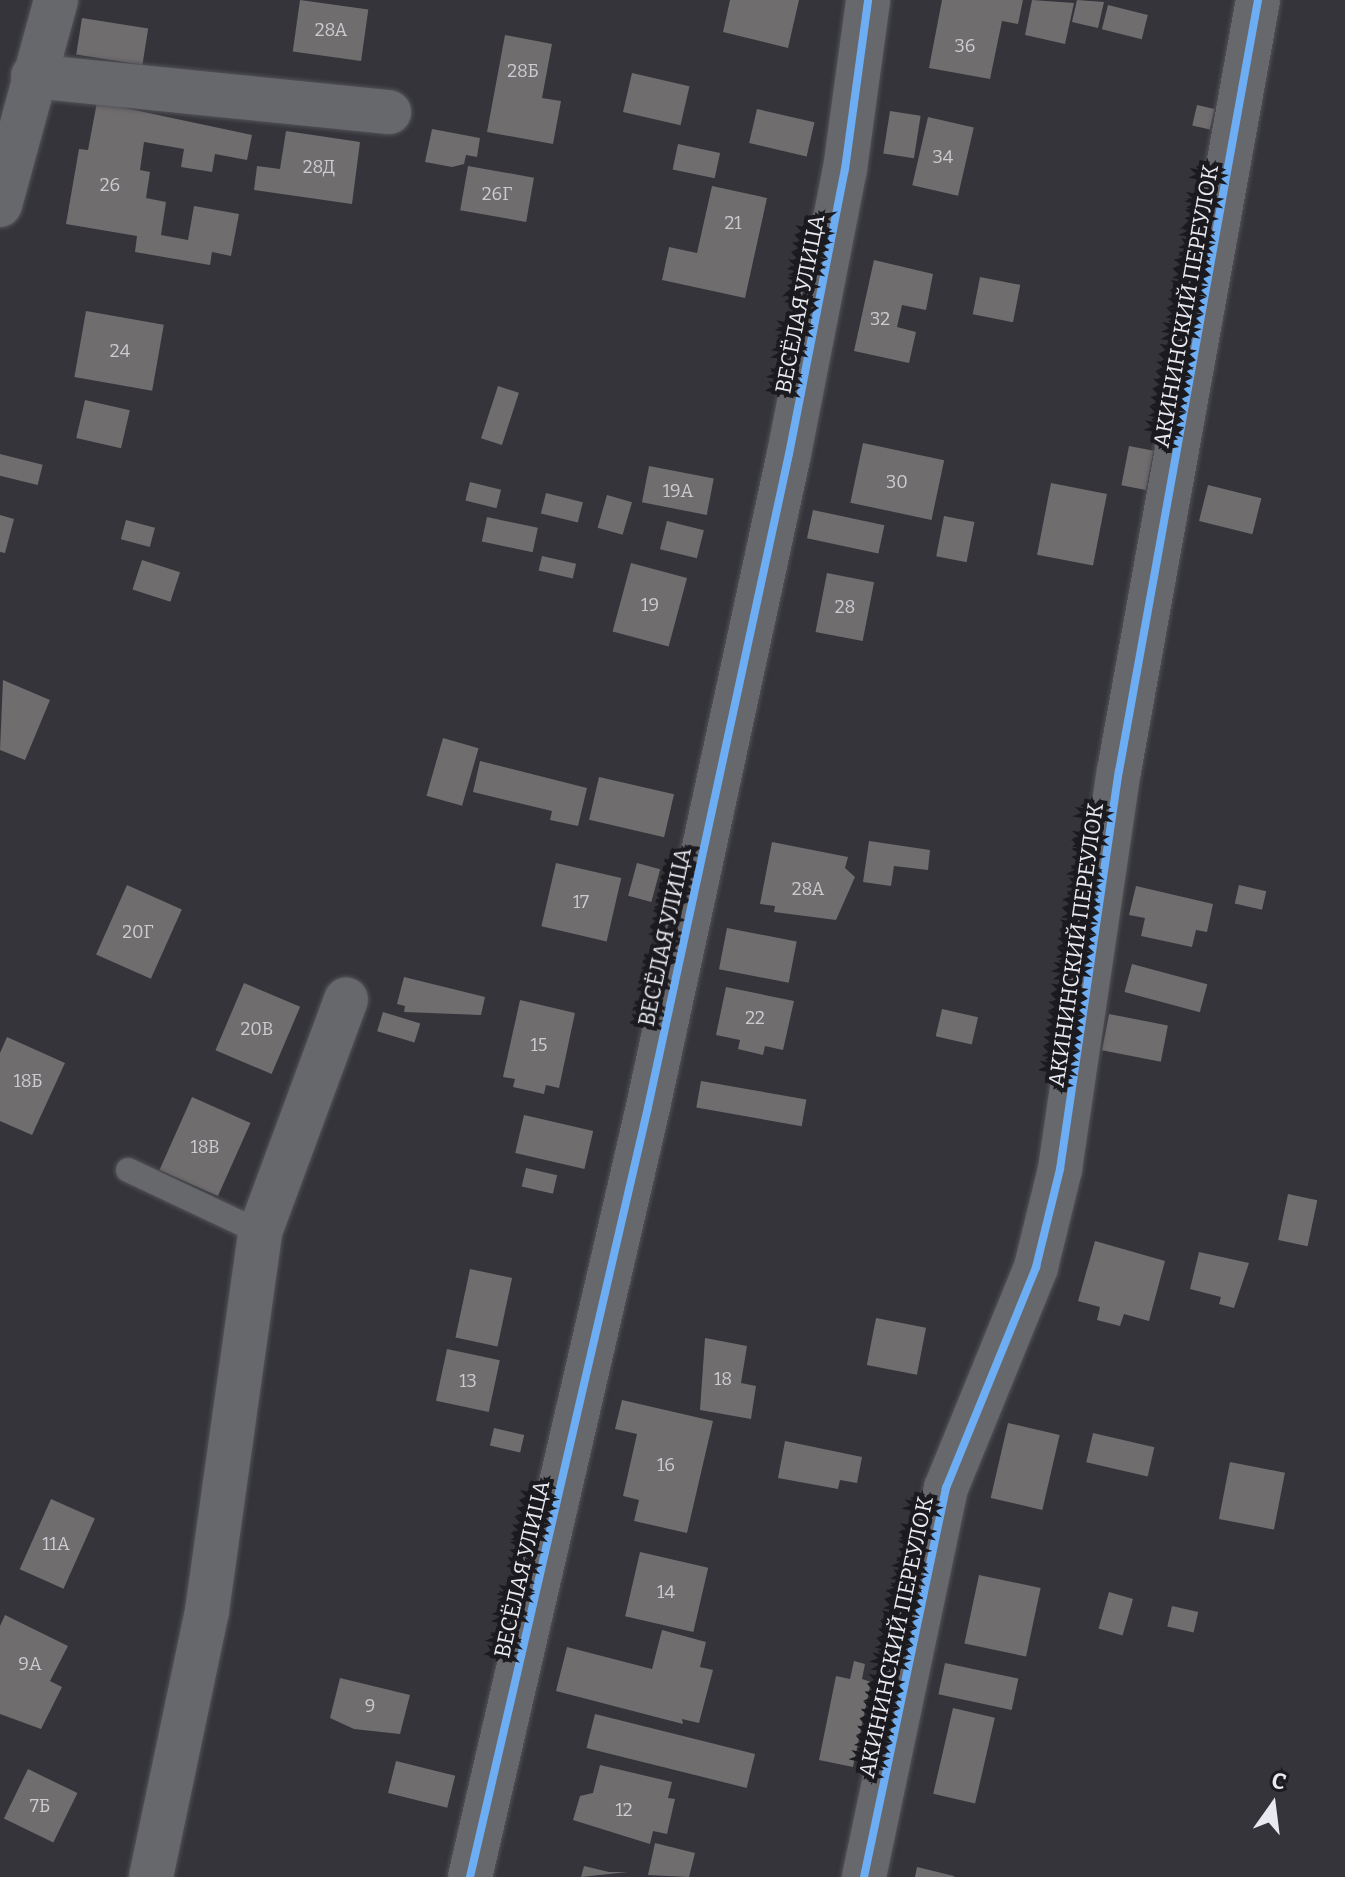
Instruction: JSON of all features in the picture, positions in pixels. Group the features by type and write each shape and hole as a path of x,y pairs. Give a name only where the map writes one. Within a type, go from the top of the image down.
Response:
{"street":[{"path":"0,205 56,0"},
{"name":"ВЕСЁЛАЯ УЛИЦА","path":"470,1877 648,1107 789,454 845,169 868,0"},
{"name":"АКИНИНСКИЙ ПЕРЕУЛОК","path":"864,1877 943,1501 1036,1267 1060,1169 1119,771 1258,0"},
{"path":"33,76 389,112"},
{"path":"151,1877 207,1611 260,1232 346,999"}],"lane":[{"path":"128,1170 260,1232"}],"building":[{"path":"300,0 368,10 361,61 293,51"},
{"path":"730,0 799,0 788,48 723,32"},
{"path":"942,0 1023,0 1018,24 1002,21 990,79 929,68"},
{"path":"1032,0 1074,3 1065,44 1025,35"},
{"path":"1077,0 1104,2 1098,28 1072,22"},
{"path":"1108,5 1148,15 1142,39 1102,29"},
{"path":"82,18 148,28 142,65 76,55"},
{"path":"505,35 552,44 542,98 561,101 553,144 487,132"},
{"path":"632,73 689,86 680,125 623,112"},
{"path":"97,102 252,135 247,160 215,154 212,172 181,167 184,149 144,142 140,170 150,172 146,198 166,202 161,235 188,240 194,206 239,214 231,256 212,252 210,265 135,252 137,236 66,224 79,149 88,150"},
{"path":"1197,105 1215,109 1210,130 1192,125"},
{"path":"757,109 814,122 807,156 749,143"},
{"path":"890,111 921,116 914,158 883,153"},
{"path":"928,117 974,128 958,196 912,185"},
{"path":"432,129 480,138 477,157 466,155 464,164 452,167 425,162"},
{"path":"286,131 360,142 352,204 254,190 257,166 280,169"},
{"path":"678,144 720,153 715,178 673,169"},
{"path":"468,166 534,178 526,222 460,210"},
{"path":"712,186 767,198 745,298 662,280 669,247 697,253"},
{"path":"874,260 933,274 926,310 902,305 897,327 916,332 909,363 854,351"},
{"path":"980,277 1020,285 1013,322 973,314"},
{"path":"86,311 164,325 152,391 74,377"},
{"path":"498,386 519,393 502,445 481,438"},
{"path":"85,400 130,410 121,448 76,438"},
{"path":"863,443 944,460 932,520 850,503"},
{"path":"1129,446 1154,451 1146,490 1121,485"},
{"path":"0,454 43,465 38,485 0,476"},
{"path":"649,466 714,479 707,515 642,502"},
{"path":"470,482 501,490 496,508 465,500"},
{"path":"1051,483 1107,494 1093,566 1037,555"},
{"path":"1208,485 1261,498 1252,534 1199,521"},
{"path":"546,493 583,502 578,523 541,513"},
{"path":"607,495 632,502 623,535 598,528"},
{"path":"813,510 884,525 878,554 807,538"},
{"path":"0,515 14,519 5,553 0,552"},
{"path":"944,516 974,522 967,562 936,556"},
{"path":"487,517 538,528 533,552 482,541"},
{"path":"126,520 155,528 150,547 121,539"},
{"path":"667,521 704,530 697,558 660,549"},
{"path":"542,556 576,564 573,578 539,571"},
{"path":"142,560 180,572 170,602 132,589"},
{"path":"631,563 687,578 669,647 613,632"},
{"path":"827,573 874,582 863,641 816,632"},
{"path":"3,680 50,700 25,760 0,750"},
{"path":"443,738 479,748 462,806 426,796"},
{"path":"480,761 587,788 578,826 550,820 552,811 473,792"},
{"path":"599,777 674,794 664,837 589,820"},
{"path":"869,841 930,850 928,870 894,866 891,886 863,882"},
{"path":"772,842 848,857 845,868 855,877 836,920 774,912 775,906 760,904"},
{"path":"556,863 621,878 607,941 541,926"},
{"path":"637,863 660,869 651,902 628,896"},
{"path":"127,885 182,909 151,979 96,954"},
{"path":"1239,885 1266,891 1262,910 1235,904"},
{"path":"1136,886 1213,904 1207,932 1196,930 1192,947 1141,936 1145,918 1129,915"},
{"path":"727,928 797,942 789,983 719,969"},
{"path":"1132,964 1207,984 1200,1012 1124,992"},
{"path":"404,977 485,997 481,1015 404,1012 405,1006 397,1004"},
{"path":"244,983 300,1007 272,1074 215,1050"},
{"path":"726,987 794,1001 783,1050 765,1046 763,1055 738,1049 740,1040 716,1035"},
{"path":"520,1000 575,1013 559,1088 546,1085 544,1094 513,1087 515,1079 503,1077"},
{"path":"942,1009 978,1017 972,1045 936,1036"},
{"path":"383,1012 420,1023 414,1043 377,1031"},
{"path":"1109,1014 1168,1025 1161,1062 1102,1050"},
{"path":"7,1037 65,1063 32,1135 0,1121 0,1053"},
{"path":"701,1081 806,1100 802,1126 696,1108"},
{"path":"192,1097 250,1123 218,1196 159,1170"},
{"path":"524,1115 593,1131 584,1169 515,1153"},
{"path":"526,1168 557,1175 553,1194 522,1187"},
{"path":"1288,1194 1317,1200 1308,1246 1278,1240"},
{"path":"1095,1241 1165,1261 1149,1321 1124,1314 1120,1326 1097,1320 1100,1307 1078,1301"},
{"path":"1199,1252 1249,1263 1234,1308 1219,1304 1221,1297 1190,1289"},
{"path":"470,1269 512,1278 498,1346 455,1337"},
{"path":"876,1318 926,1328 917,1375 867,1365"},
{"path":"705,1338 747,1346 741,1383 756,1386 751,1419 700,1410"},
{"path":"447,1349 500,1360 489,1412 436,1401"},
{"path":"622,1400 713,1421 687,1533 634,1521 639,1500 623,1496 637,1434 615,1429"},
{"path":"1008,1423 1060,1435 1042,1510 991,1498"},
{"path":"494,1428 524,1435 520,1453 490,1446"},
{"path":"1093,1433 1154,1447 1148,1476 1086,1462"},
{"path":"785,1441 862,1457 857,1483 840,1480 838,1489 778,1478"},
{"path":"1230,1462 1285,1473 1274,1530 1219,1519"},
{"path":"51,1499 95,1519 64,1589 20,1569"},
{"path":"640,1552 708,1568 693,1632 625,1616"},
{"path":"979,1575 1041,1588 1026,1657 964,1643"},
{"path":"1109,1592 1133,1599 1123,1635 1099,1629"},
{"path":"1172,1606 1198,1612 1194,1633 1167,1626"},
{"path":"5,1615 68,1646 50,1681 62,1687 41,1729 0,1714 0,1626"},
{"path":"662,1630 706,1642 700,1667 713,1670 699,1723 682,1719 683,1724 556,1691 567,1647 652,1669"},
{"path":"854,1661 865,1664 862,1679 871,1682 853,1767 819,1760 836,1676 850,1679"},
{"path":"945,1663 1018,1679 1012,1710 938,1694"},
{"path":"340,1678 410,1695 400,1734 354,1729 330,1718"},
{"path":"953,1708 995,1718 975,1803 933,1794"},
{"path":"595,1714 755,1754 747,1788 587,1748"},
{"path":"396,1761 455,1776 447,1808 388,1793"},
{"path":"600,1765 672,1782 668,1798 675,1799 667,1834 653,1831 650,1844 573,1820 580,1796 593,1793"},
{"path":"28,1769 77,1793 53,1843 4,1818"},
{"path":"655,1843 695,1853 689,1877 648,1875"},
{"path":"584,1866 609,1872 628,1872 581,1877"},
{"path":"917,1867 954,1876 954,1877 915,1877"}],"cycle path":[{"path":"470,1877 648,1107 789,454 845,169 868,0"},
{"path":"864,1877 946,1488 1036,1267 1060,1169 1119,771 1258,0"}]}
